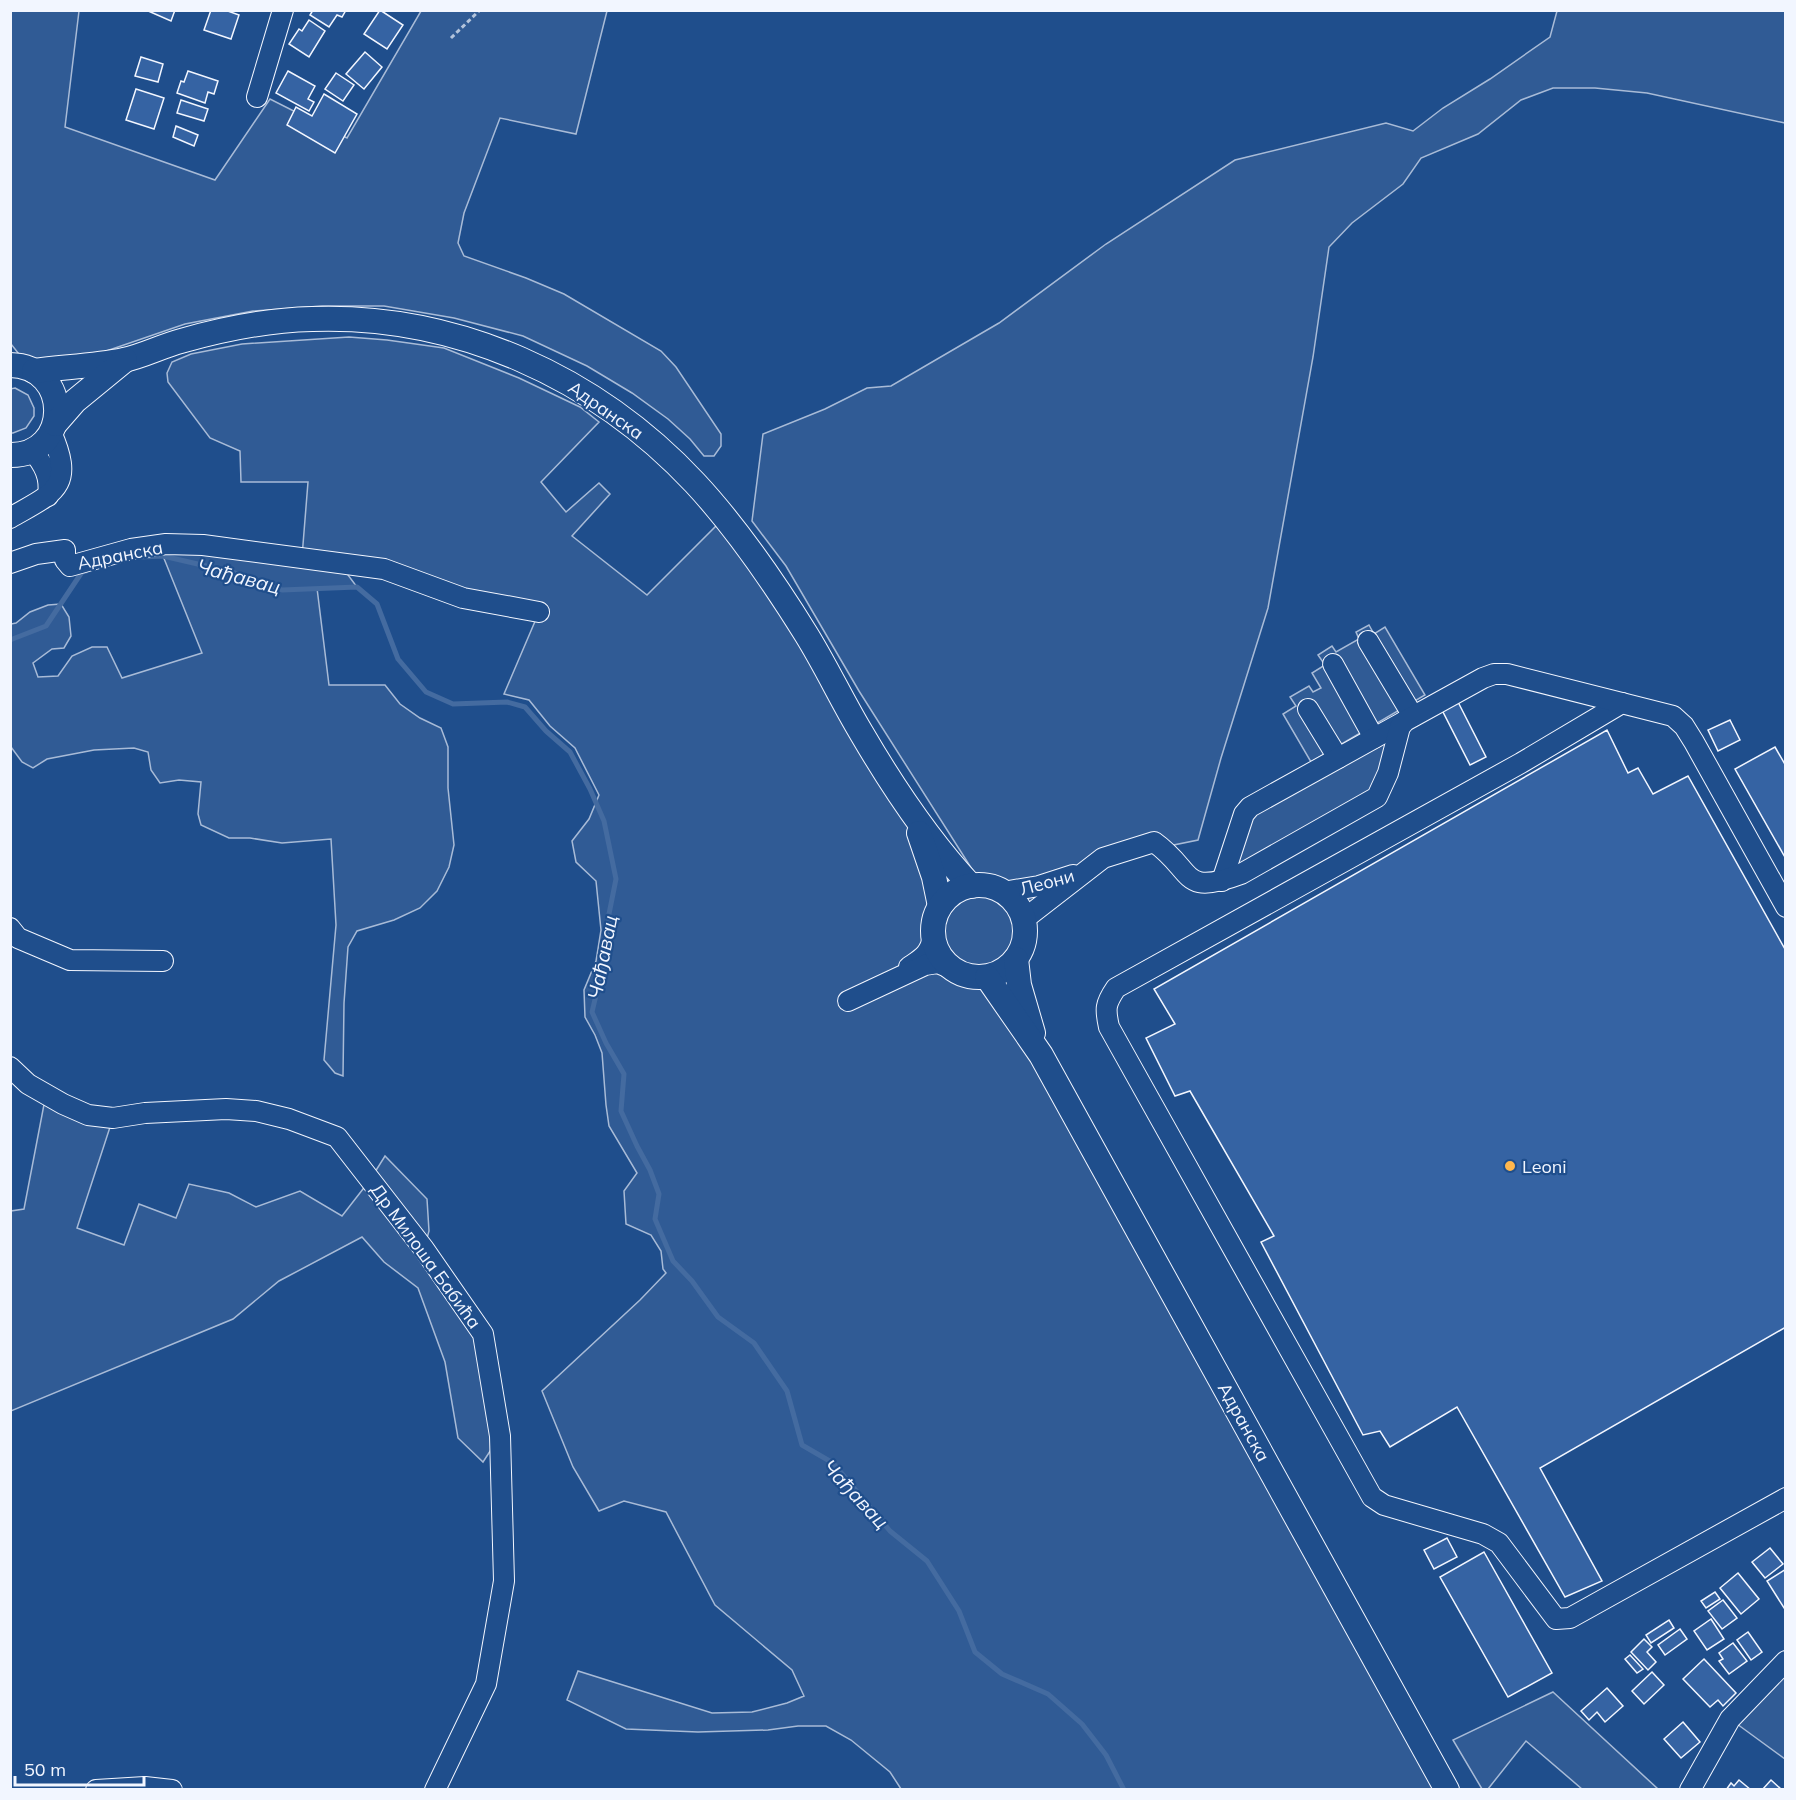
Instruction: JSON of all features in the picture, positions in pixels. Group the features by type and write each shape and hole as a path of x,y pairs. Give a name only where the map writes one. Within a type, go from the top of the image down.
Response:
{"main road":[{"name":"Адранска","path":"20,364 125,360 179,342 234,328 281,321 349,319 395,323 449,333 495,348 551,373 585,393 643,435 695,483 725,518 774,584 805,633 862,735 910,808 947,859 971,886"},
{"name":"Адранска","path":"21,452 40,445 75,401 125,360"},
{"path":"20,364 46,380 54,394 57,409 53,428"},
{"name":"Адранска","path":"910,808 934,877 940,906"},
{"path":"982,885 1003,892 1017,906 1023,920 1025,935 1016,959 1001,972 987,977 961,974 950,968 936,950 933,938 933,927 940,906 950,895 971,886 982,885"},
{"name":"Адранска","path":"1016,959 1022,996 1041,1055"},
{"name":"Адранска","path":"987,977 1041,1055 1447,1790"}],"street":[{"path":"257,97 281,11"},
{"path":"10,518 48,496 56,488 60,474 53,428"},
{"path":"21,452 46,471 49,483 48,496"},
{"name":"Адранска","path":"10,563 36,554 65,550 65,560 70,566 131,549 166,544 203,545 384,569 463,598 539,612"},
{"path":"1368,641 1409,718"},
{"path":"1333,664 1374,738"},
{"path":"1221,881 1244,814 1250,807 1483,678 1494,674 1507,674 1674,716 1684,726 1785,907"},
{"path":"1622,703 1495,777 1116,988 1109,998 1105,1011 1109,1027 1372,1497 1384,1505 1483,1534 1499,1543 1556,1619 1570,1618 1785,1498"},
{"path":"1308,709 1338,758"},
{"path":"1085,872 1103,858 1154,843 1190,879 1199,884 1221,881 1241,874 1377,796 1388,773 1400,727 1409,718"},
{"name":"Леони","path":"1003,892 1039,886 1085,872"},
{"name":"Леони","path":"1023,920 1085,872"},
{"path":"10,928 18,938 70,960 163,961"},
{"path":"848,1001 921,959 930,950 933,938"},
{"path":"876,986 925,965 938,963 950,968"},
{"name":"Др Милоша Бабића","path":"10,1067 28,1084 88,1115 113,1118 226,1109 256,1111 289,1119 337,1137 424,1249 483,1334 500,1436 504,1581 486,1684 435,1790"},
{"path":"1690,1790 1730,1719 1785,1660"},
{"path":"96,1790 145,1787 172,1790"}],"path":[{"path":"451,38 480,10"}],"shaded area":[{"path":"11,11 79,11 65,127 215,180 270,99 347,138 421,11 607,11 576,134 500,118 464,213 458,243 464,256 564,294 661,351 676,367 721,434 721,446 714,456 704,456 690,439 668,419 632,393 587,366 523,336 454,318 384,306 322,306 253,311 185,324 68,362 22,358 11,344"},
{"path":"1557,11 1785,11 1785,123 1647,93 1595,88 1553,88 1521,100 1478,134 1421,158 1403,184 1352,223 1329,247 1313,357 1268,608 1198,840 1100,860 1044,893 1023,920 1017,906 1007,895 993,887 982,885 859,691 786,566 752,521 763,434 825,409 867,388 891,386 999,323 1106,244 1235,160 1386,123 1413,131 1443,108 1490,79 1550,37"},
{"path":"349,337 444,348 519,378 580,407 599,422 541,482 566,512 599,483 610,494 572,536 647,595 725,517 964,888 950,895 935,916 933,927 936,950 950,968 974,977 987,977 1001,972 1013,963 1029,1023 1444,1789 901,1789 890,1772 851,1740 826,1726 698,1732 626,1729 567,1700 578,1671 712,1713 752,1712 804,1696 792,1670 715,1605 666,1512 624,1501 599,1511 573,1467 542,1391 666,1273 663,1269 661,1251 651,1235 626,1224 624,1191 637,1173 609,1126 602,1053 585,1017 584,990 596,961 601,930 596,881 576,862 572,841 589,819 599,795 575,748 550,726 529,700 504,694 539,612 339,563 357,587 317,588 329,685 385,685 400,704 420,718 441,728 448,747 448,788 454,845 449,867 437,891 420,908 394,920 357,931 348,947 344,1003 343,1076 335,1073 324,1060 336,925 331,839 282,843 250,838 229,838 201,825 198,814 201,782 179,780 160,783 151,770 148,752 134,748 94,750 47,759 33,768 22,762 11,747 11,624 16,623 30,612 48,605 61,604 69,617 71,636 64,648 52,649 33,663 38,677 58,676 72,656 92,647 107,647 122,678 202,653 163,556 166,544 302,557 308,482 241,482 240,451 210,438 168,382 167,373 172,362 191,354 242,344"},
{"path":"15,388 28,395 34,408 34,416 26,428 11,433 10,389"},
{"path":"1369,625 1374,634 1385,627 1425,695 1311,762 1283,714 1296,706 1290,697 1309,686 1313,692 1321,688 1312,673 1325,665 1318,655 1332,646 1336,652 1359,639 1356,632"},
{"path":"1394,727 1383,786 1222,881 1244,814"},
{"path":"972,894 986,894 1000,900 1010,910 1016,924 1014,945 1000,962 986,968 972,968 958,962 948,952 942,938 942,924 948,910 958,900"},
{"path":"46,1094 113,1118 77,1228 124,1245 139,1204 176,1218 189,1184 229,1193 256,1207 300,1191 342,1216 385,1156 427,1199 429,1231 424,1249 483,1334 500,1436 483,1462 458,1438 445,1362 418,1288 384,1262 362,1237 279,1281 233,1319 11,1411 11,1211 24,1209"},
{"path":"1785,1673 1785,1759 1737,1724"},
{"path":"1553,1692 1658,1789 1582,1789 1526,1741 1488,1789 1482,1789 1453,1740"}],"building":[{"path":"146,10 175,10 171,21"},
{"path":"211,10 225,10 239,15 231,39 204,30"},
{"path":"313,10 346,10 342,17 337,15 329,27 310,15"},
{"path":"380,10 403,25 387,49 364,34"},
{"path":"309,20 325,31 309,57 289,44 299,29 302,31"},
{"path":"365,52 382,67 364,89 346,74"},
{"path":"141,57 163,64 158,82 135,76"},
{"path":"188,71 218,81 214,94 208,92 205,103 177,93"},
{"path":"288,71 315,86 308,99 314,102 309,111 276,93"},
{"path":"336,73 354,85 343,101 325,89"},
{"path":"136,89 164,98 154,129 126,120"},
{"path":"324,94 357,114 335,153 287,125 296,107 312,116"},
{"path":"181,100 208,109 204,121 177,113"},
{"path":"176,126 198,135 194,146 173,137"},
{"path":"1457,700 1486,757 1470,765 1441,708"},
{"path":"1730,720 1740,740 1718,751 1708,730"},
{"name":"Leoni","path":"1607,730 1628,773 1638,768 1653,794 1688,776 1786,951 1786,1327 1540,1468 1602,1581 1565,1597 1457,1407 1390,1447 1380,1431 1363,1435 1261,1242 1274,1236 1190,1091 1175,1096 1146,1038 1175,1024 1154,989"},
{"path":"1775,747 1786,766 1786,859 1735,769"},
{"path":"1447,1538 1457,1557 1434,1569 1424,1550"},
{"path":"1770,1548 1783,1564 1765,1578 1752,1562"},
{"path":"1484,1552 1552,1673 1508,1697 1440,1577"},
{"path":"1786,1569 1786,1611 1767,1581"},
{"path":"1738,1573 1759,1599 1741,1614 1720,1588"},
{"path":"1715,1592 1720,1599 1706,1608 1701,1601"},
{"path":"1723,1600 1737,1618 1722,1629 1708,1611"},
{"path":"1711,1619 1724,1639 1707,1650 1694,1631"},
{"path":"1669,1620 1674,1628 1651,1643 1646,1635"},
{"path":"1680,1629 1687,1639 1665,1655 1658,1645"},
{"path":"1748,1632 1762,1652 1751,1660 1737,1640"},
{"path":"1644,1639 1652,1647 1647,1652 1656,1662 1648,1670 1631,1652"},
{"path":"1733,1643 1747,1661 1729,1674 1719,1661 1723,1659 1719,1653"},
{"path":"1630,1655 1643,1669 1637,1673 1625,1659"},
{"path":"1704,1659 1736,1693 1723,1706 1718,1700 1710,1707 1683,1679"},
{"path":"1652,1672 1664,1685 1644,1704 1632,1691"},
{"path":"1607,1688 1623,1706 1605,1722 1597,1712 1589,1720 1581,1711"},
{"path":"1683,1722 1700,1742 1681,1758 1664,1739"},
{"path":"1739,1780 1751,1790 1726,1790 1731,1783 1734,1786"},
{"path":"1771,1780 1782,1790 1762,1790"}],"waterway":[{"name":"Чађавац","path":"141,557 163,556 202,565 235,573 282,590 357,587 377,604 398,659 426,692 453,704 507,702 525,707 546,731 570,752 604,821 616,879 609,914 606,953 592,1012 624,1074 621,1111 650,1170 659,1194 655,1219 673,1261 692,1281 718,1317 754,1343 787,1391 802,1445 833,1463 890,1531 927,1561 959,1611 975,1652 1002,1674 1048,1694 1082,1724 1106,1755 1124,1790"},
{"name":"Чађавац","path":"10,640 46,626 82,572 86,571"}],"place":[{"name":"Leoni","path":"1510,1166"}]}
